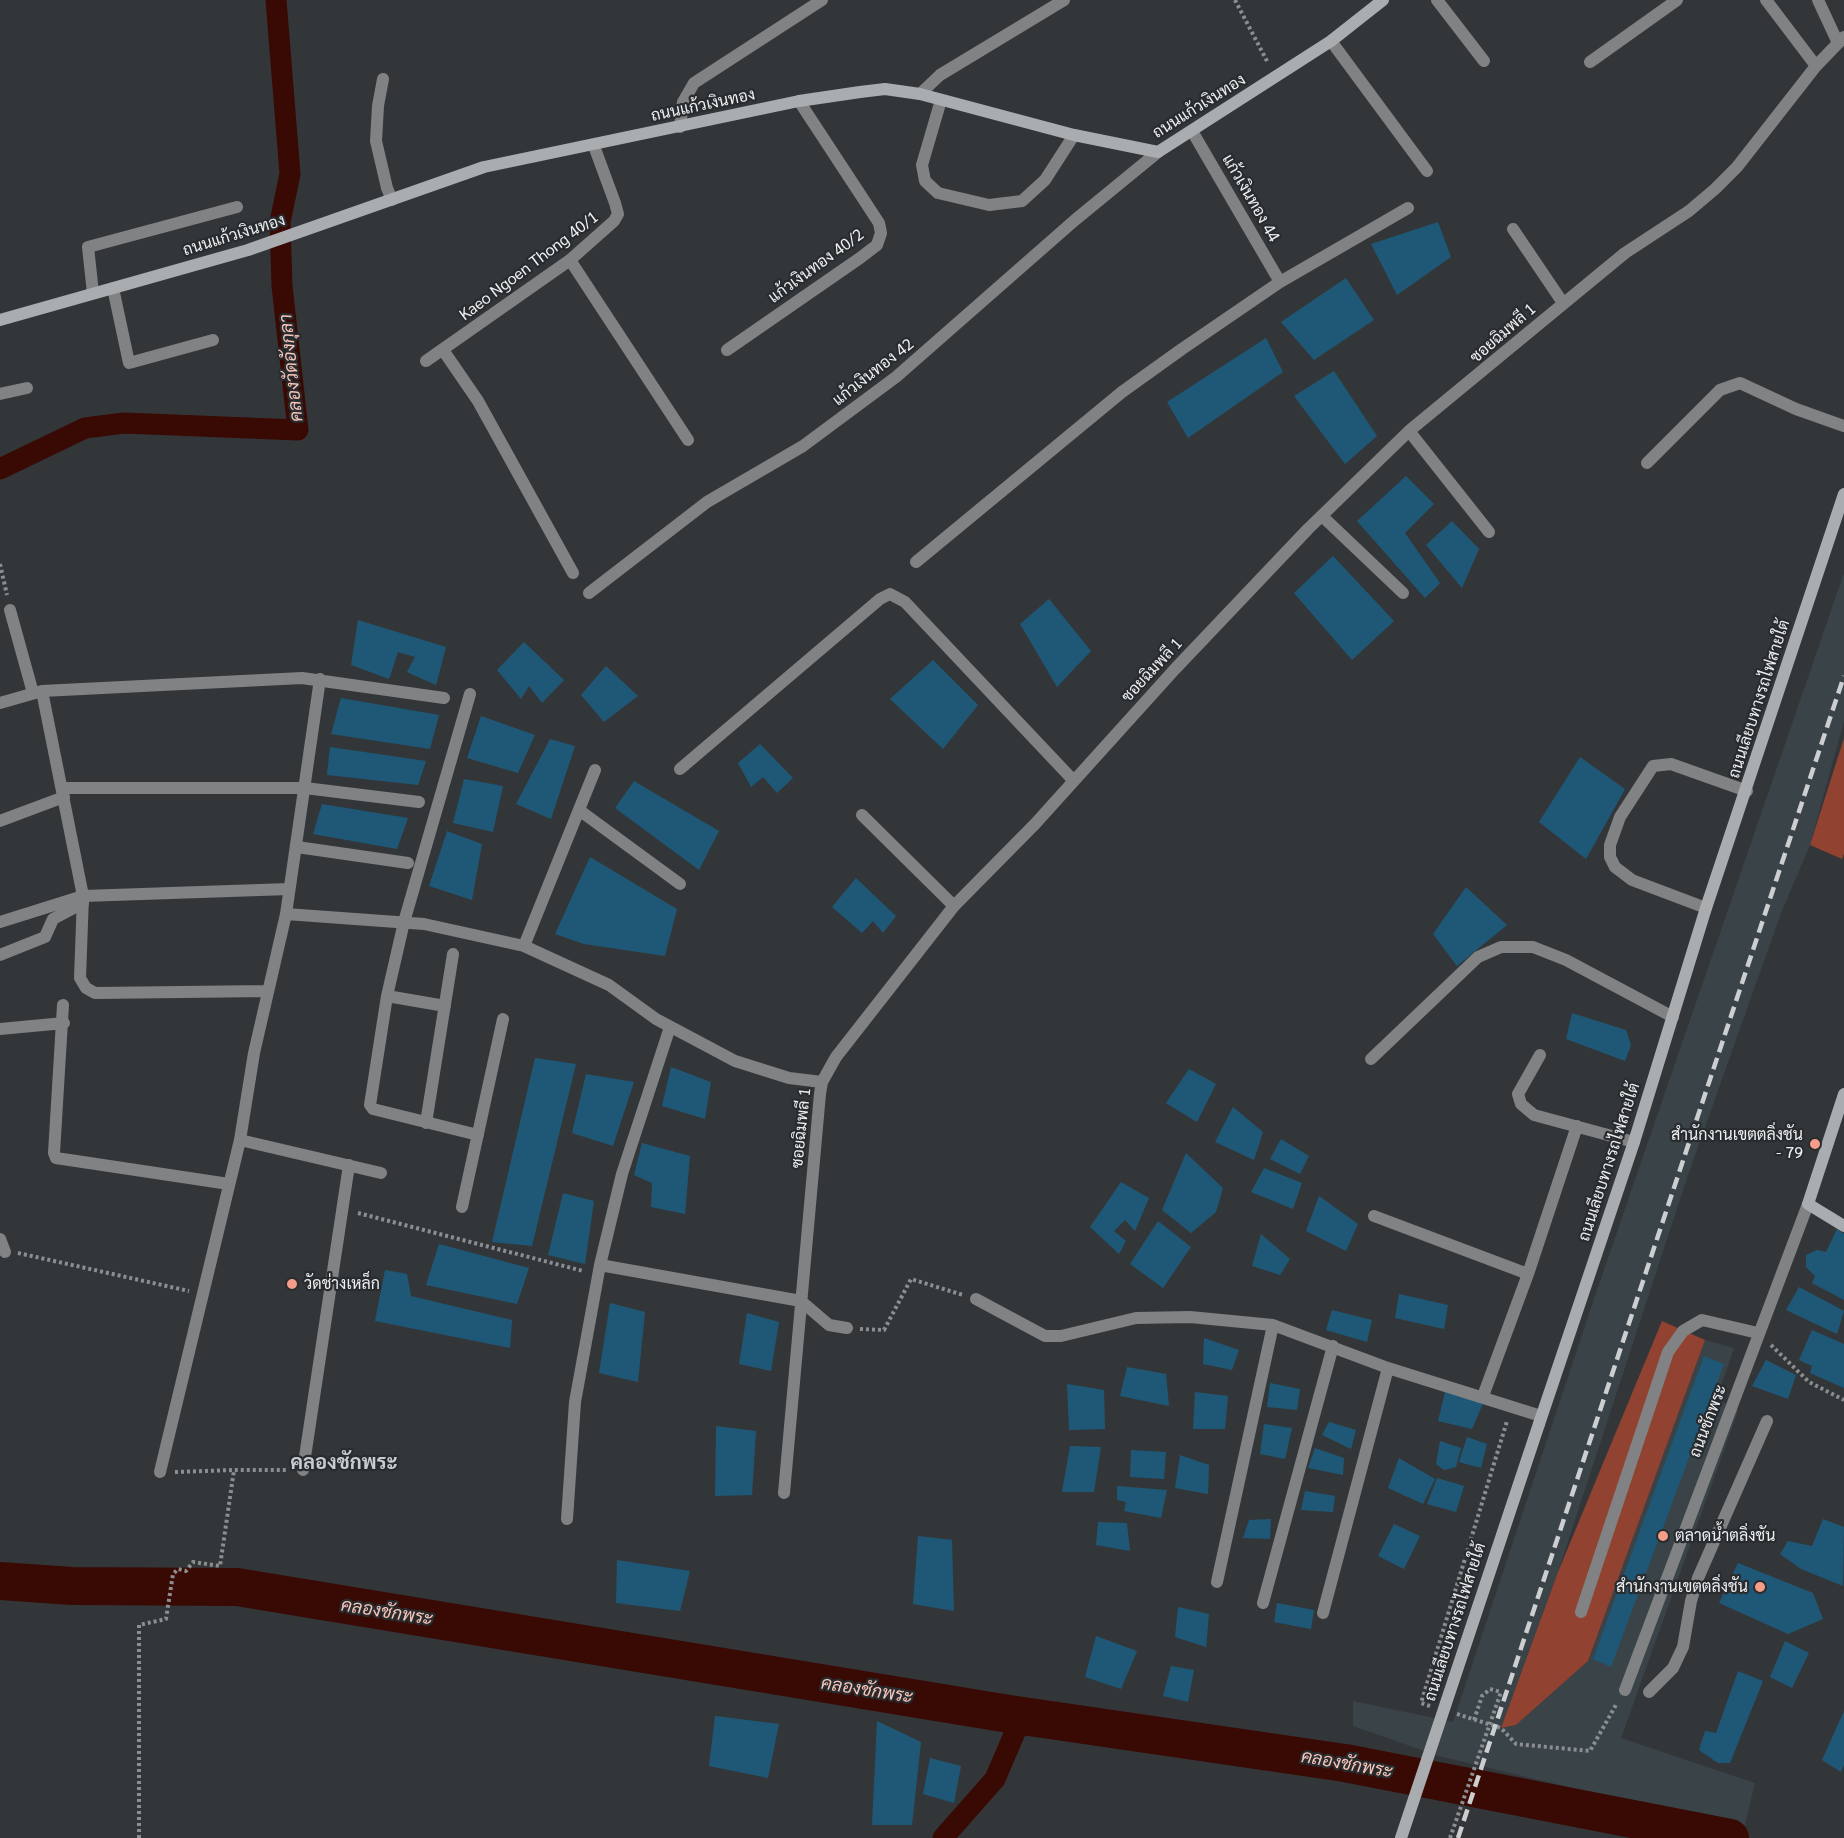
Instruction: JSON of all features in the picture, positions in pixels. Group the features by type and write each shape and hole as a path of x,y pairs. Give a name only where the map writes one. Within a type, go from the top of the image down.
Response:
{"street":[{"path":"680,126 683,102 694,83 822,0"},
{"path":"920,94 940,75 1064,0"},
{"name":"ถนนแก้วเงินทอง","path":"0,320 267,243 484,167 594,146 799,101 885,89 920,94 1074,135 1158,152 1331,41 1383,0"},
{"path":"1437,0 1484,62"},
{"path":"1590,62 1677,0"},
{"path":"1766,0 1816,66"},
{"path":"1818,0 1841,40"},
{"name":"ซอยฉิมพลี 1","path":"784,1493 822,1082 836,1056 954,906 1035,824 1073,780 1322,516 1409,431 1625,253 1689,211 1715,189 1737,167 1816,66 1841,40"},
{"path":"1331,41 1427,171"},
{"path":"383,79 378,106 376,141 392,200"},
{"path":"941,100 922,165 925,181 938,193 989,205 1022,201 1045,180 1074,135"},
{"name":"แก้วเงินทอง 40/2","path":"727,350 860,258 877,245 881,233 879,223 799,101"},
{"name":"แก้วเงินทอง 44","path":"1192,131 1281,282"},
{"name":"Kaeo Ngoen Thong 40/1","path":"426,361 570,260 606,230 618,214 594,146"},
{"name":"แก้วเงินทอง 42","path":"589,593 708,502 803,446 896,377 1075,220 1158,152"},
{"path":"93,294 87,247 237,207"},
{"path":"916,562 1122,392 1281,282 1408,208"},
{"path":"1513,229 1563,303"},
{"path":"570,260 688,440"},
{"path":"112,288 129,363 213,340"},
{"path":"443,350 478,401 573,573"},
{"path":"1647,463 1697,410 1720,390 1731,384 1740,383 1796,409 1844,426"},
{"path":"0,394 27,387"},
{"path":"1409,431 1489,532"},
{"name":"ถนนเลียบทางรถไฟสายใต้","path":"1401,1838 1634,1142 1706,908 1747,791 1844,494"},
{"path":"1322,516 1403,593"},
{"path":"680,769 880,598 891,594 905,602 1073,780"},
{"path":"10,610 38,692 63,792 83,899 80,978 86,988 95,993 268,991"},
{"path":"160,1472 240,1140 254,1053 286,914 320,679"},
{"path":"0,703 38,692 320,679 444,698"},
{"path":"470,694 404,922 387,996 370,1105 373,1109 478,1135"},
{"path":"1706,908 1632,880 1615,867 1610,857 1610,845 1620,817 1653,766 1671,764 1747,791"},
{"path":"524,946 595,771"},
{"path":"0,822 63,792 305,788 419,802"},
{"path":"579,810 680,884"},
{"path":"862,815 954,906"},
{"path":"297,848 408,862"},
{"path":"0,922 83,899 289,889"},
{"path":"0,955 45,937 53,918 83,899"},
{"path":"286,914 404,922 524,946 609,985 670,1027 735,1061 789,1078 822,1082"},
{"path":"1371,1059 1478,957 1501,947 1533,947 1566,960 1673,1017"},
{"path":"426,1123 453,954"},
{"path":"387,996 445,1006"},
{"path":"63,1005 64,1023 55,1132 56,1158 230,1184"},
{"path":"462,1207 503,1019"},
{"path":"0,1029 64,1023"},
{"path":"567,1519 575,1402 599,1270 622,1174 670,1027"},
{"path":"1540,1055 1518,1094 1521,1104 1534,1115 1634,1142"},
{"path":"1844,1094 1808,1204 1844,1226"},
{"path":"1483,1396 1577,1126"},
{"path":"240,1140 381,1173"},
{"path":"303,1470 349,1166"},
{"name":"ถนนชักพระ","path":"1625,1690 1808,1204"},
{"path":"1374,1216 1527,1274"},
{"path":"0,1239 5,1252"},
{"path":"599,1270 801,1301 829,1325 847,1328"},
{"path":"975,1299 1045,1336 1061,1336 1136,1318 1190,1317 1273,1325 1388,1368 1512,1406 1540,1420"},
{"path":"1581,1612 1668,1352 1683,1331 1702,1320 1758,1333"},
{"path":"1217,1582 1273,1325"},
{"path":"1263,1603 1333,1346"},
{"path":"1323,1613 1388,1368"},
{"path":"1649,1692 1673,1668 1683,1647 1691,1601 1698,1578 1767,1421"}],"path":[{"path":"1235,0 1275,77"},
{"path":"0,564 10,610"},
{"path":"343,1209 599,1270"},
{"path":"5,1252 202,1293"},
{"path":"847,1328 884,1330 911,1279 975,1299"},
{"path":"1758,1333 1809,1382 1844,1400"},
{"path":"1431,1707 1421,1703 1512,1406"},
{"path":"139,1838 139,1625 166,1619 173,1574 178,1569 186,1571 193,1562 220,1566 234,1470"},
{"path":"160,1472 303,1470"},
{"path":"1450,1838 1501,1692 1490,1689 1482,1696 1474,1720"},
{"path":"1453,1713 1501,1728 1516,1744 1590,1751 1625,1690"}],"shaded area":[{"path":"1844,573 1844,721 1810,845 1781,913 1687,1178 1558,1572 1501,1728 1516,1725 1588,1661 1705,1340 1734,1348 1717,1398 1738,1411 1621,1738 1755,1783 1744,1829 1439,1756 1353,1726 1353,1701 1453,1722 1595,1296"},
{"path":"1844,738 1844,854 1842,859 1810,845"},
{"path":"1662,1321 1705,1340 1588,1661 1516,1725 1501,1728 1558,1572"}],"building":[{"path":"1438,222 1451,257 1397,295 1371,244"},
{"path":"1346,278 1374,320 1314,360 1281,322"},
{"path":"1266,338 1283,372 1188,438 1167,402"},
{"path":"1334,371 1377,436 1345,464 1294,396"},
{"path":"1406,476 1434,504 1405,533 1440,583 1425,598 1357,521"},
{"path":"1452,521 1479,549 1462,588 1426,545"},
{"path":"1333,556 1394,621 1352,660 1294,593"},
{"path":"1049,599 1091,651 1057,687 1020,624"},
{"path":"358,620 446,647 436,685 407,672 415,657 398,652 389,679 351,665"},
{"path":"524,642 564,680 542,703 529,686 521,699 497,670"},
{"path":"933,660 978,705 943,749 890,699"},
{"path":"606,666 638,696 604,722 581,695"},
{"path":"341,698 439,715 430,749 331,734"},
{"path":"481,716 535,735 518,773 467,758"},
{"path":"550,739 575,746 551,819 516,804"},
{"path":"760,744 793,778 777,793 763,777 751,787 738,763"},
{"path":"330,747 426,761 418,785 327,775"},
{"path":"1580,757 1625,789 1586,859 1539,822"},
{"path":"464,779 503,786 493,832 453,823"},
{"path":"634,781 719,831 699,870 615,808"},
{"path":"322,804 408,818 397,849 313,834"},
{"path":"447,831 482,844 472,900 429,886"},
{"path":"590,857 677,909 665,956 584,944 555,934"},
{"path":"856,878 896,916 883,933 873,921 862,933 832,907"},
{"path":"1466,887 1507,925 1457,966 1433,934"},
{"path":"1572,1013 1626,1030 1631,1045 1625,1061 1566,1039"},
{"path":"535,1058 576,1064 532,1246 492,1242"},
{"path":"671,1067 711,1082 705,1119 662,1106"},
{"path":"1189,1069 1216,1084 1197,1122 1166,1103"},
{"path":"586,1074 634,1082 613,1146 572,1133"},
{"path":"1233,1107 1263,1132 1254,1160 1215,1142"},
{"path":"1281,1139 1309,1156 1300,1174 1270,1159"},
{"path":"642,1143 690,1156 685,1214 651,1207 652,1183 634,1175"},
{"path":"1186,1153 1223,1188 1216,1212 1191,1233 1162,1210"},
{"path":"1264,1168 1302,1183 1293,1209 1251,1192"},
{"path":"1121,1182 1149,1198 1135,1231 1125,1220 1114,1231 1126,1241 1119,1254 1090,1227"},
{"path":"563,1193 594,1201 585,1264 548,1255"},
{"path":"1319,1196 1358,1224 1346,1251 1306,1231"},
{"path":"1158,1221 1191,1247 1163,1288 1130,1264"},
{"path":"1837,1229 1844,1234 1844,1300 1812,1283 1815,1276 1806,1267 1806,1255 1817,1250 1826,1252"},
{"path":"1261,1234 1290,1259 1280,1275 1252,1266"},
{"path":"439,1244 529,1268 517,1304 426,1285"},
{"path":"385,1270 407,1274 411,1296 512,1320 510,1348 375,1321"},
{"path":"1799,1287 1844,1311 1837,1334 1786,1310"},
{"path":"1399,1294 1448,1305 1444,1329 1395,1318"},
{"path":"610,1303 645,1312 638,1382 599,1373"},
{"path":"1332,1310 1372,1320 1367,1342 1326,1330"},
{"path":"747,1313 779,1322 771,1371 739,1364"},
{"path":"1812,1330 1844,1344 1844,1388 1810,1373 1812,1366 1799,1360"},
{"path":"1204,1338 1239,1350 1232,1370 1203,1364"},
{"path":"1704,1356 1724,1364 1611,1667 1593,1659"},
{"path":"1766,1360 1796,1375 1788,1399 1752,1386"},
{"path":"1127,1367 1166,1374 1169,1406 1120,1396"},
{"path":"1270,1383 1300,1389 1297,1410 1267,1407"},
{"path":"1067,1384 1104,1390 1105,1429 1069,1430"},
{"path":"1446,1388 1484,1401 1472,1429 1438,1421"},
{"path":"1195,1392 1228,1396 1225,1429 1193,1429"},
{"path":"1329,1422 1356,1430 1351,1449 1322,1435"},
{"path":"1264,1424 1292,1428 1285,1459 1260,1454"},
{"path":"716,1426 756,1431 752,1495 715,1496"},
{"path":"1467,1437 1487,1444 1481,1468 1459,1462"},
{"path":"1440,1441 1461,1448 1456,1467 1444,1470 1436,1464"},
{"path":"1070,1446 1101,1447 1094,1492 1062,1492"},
{"path":"1315,1448 1344,1458 1343,1475 1308,1468"},
{"path":"1131,1450 1166,1452 1164,1479 1130,1477"},
{"path":"1180,1455 1209,1465 1208,1494 1175,1488"},
{"path":"1399,1458 1435,1479 1423,1504 1388,1488"},
{"path":"1437,1478 1464,1486 1456,1512 1427,1504"},
{"path":"1117,1486 1167,1490 1161,1518 1124,1511 1126,1502 1117,1500"},
{"path":"1305,1491 1335,1496 1333,1512 1301,1510"},
{"path":"1271,1519 1270,1539 1243,1538 1249,1520"},
{"path":"1823,1519 1844,1527 1843,1586 1801,1569 1780,1554 1788,1541 1812,1546"},
{"path":"1098,1522 1127,1523 1130,1551 1096,1545"},
{"path":"1394,1524 1420,1536 1404,1569 1378,1556"},
{"path":"918,1536 952,1540 954,1611 913,1604"},
{"path":"617,1560 690,1571 680,1611 616,1603"},
{"path":"1738,1563 1813,1593 1823,1619 1788,1634 1719,1603"},
{"path":"1277,1603 1314,1610 1311,1629 1274,1622"},
{"path":"1178,1607 1209,1614 1206,1647 1175,1637"},
{"path":"1096,1636 1137,1651 1121,1689 1085,1677"},
{"path":"1785,1641 1809,1653 1792,1688 1770,1677"},
{"path":"1171,1666 1194,1670 1188,1702 1163,1696"},
{"path":"1738,1671 1763,1681 1730,1763 1718,1763 1699,1750 1705,1731 1716,1733"},
{"path":"1844,1711 1844,1765 1841,1772 1822,1760"},
{"path":"715,1716 779,1724 768,1778 709,1766"},
{"path":"877,1721 921,1742 912,1825 872,1825"},
{"path":"930,1758 961,1766 954,1803 923,1794"}],"waterway":[{"name":"คลองวัดอังกุลา","path":"0,469 85,428 124,423 298,430 282,286 280,222 290,174 276,0"},
{"name":"คลองชักพระ","path":"0,1581 72,1586 237,1587 1009,1714 1345,1763 1730,1838"},
{"path":"943,1838 995,1779 1022,1716"}],"railway":[{"path":"1458,1838 1844,676"}],"place":[{"name":"สำนักงานเขตตลิ่งชัน - 79","path":"1815,1144"},
{"name":"วัดช่างเหล็ก","path":"292,1284"},
{"name":"ตลาดน้ำตลิ่งชัน","path":"1663,1536"},
{"name":"สำนักงานเขตตลิ่งชัน","path":"1760,1587"}],"district":[{"name":"คลองชักพระ","path":"344,1463"}]}
